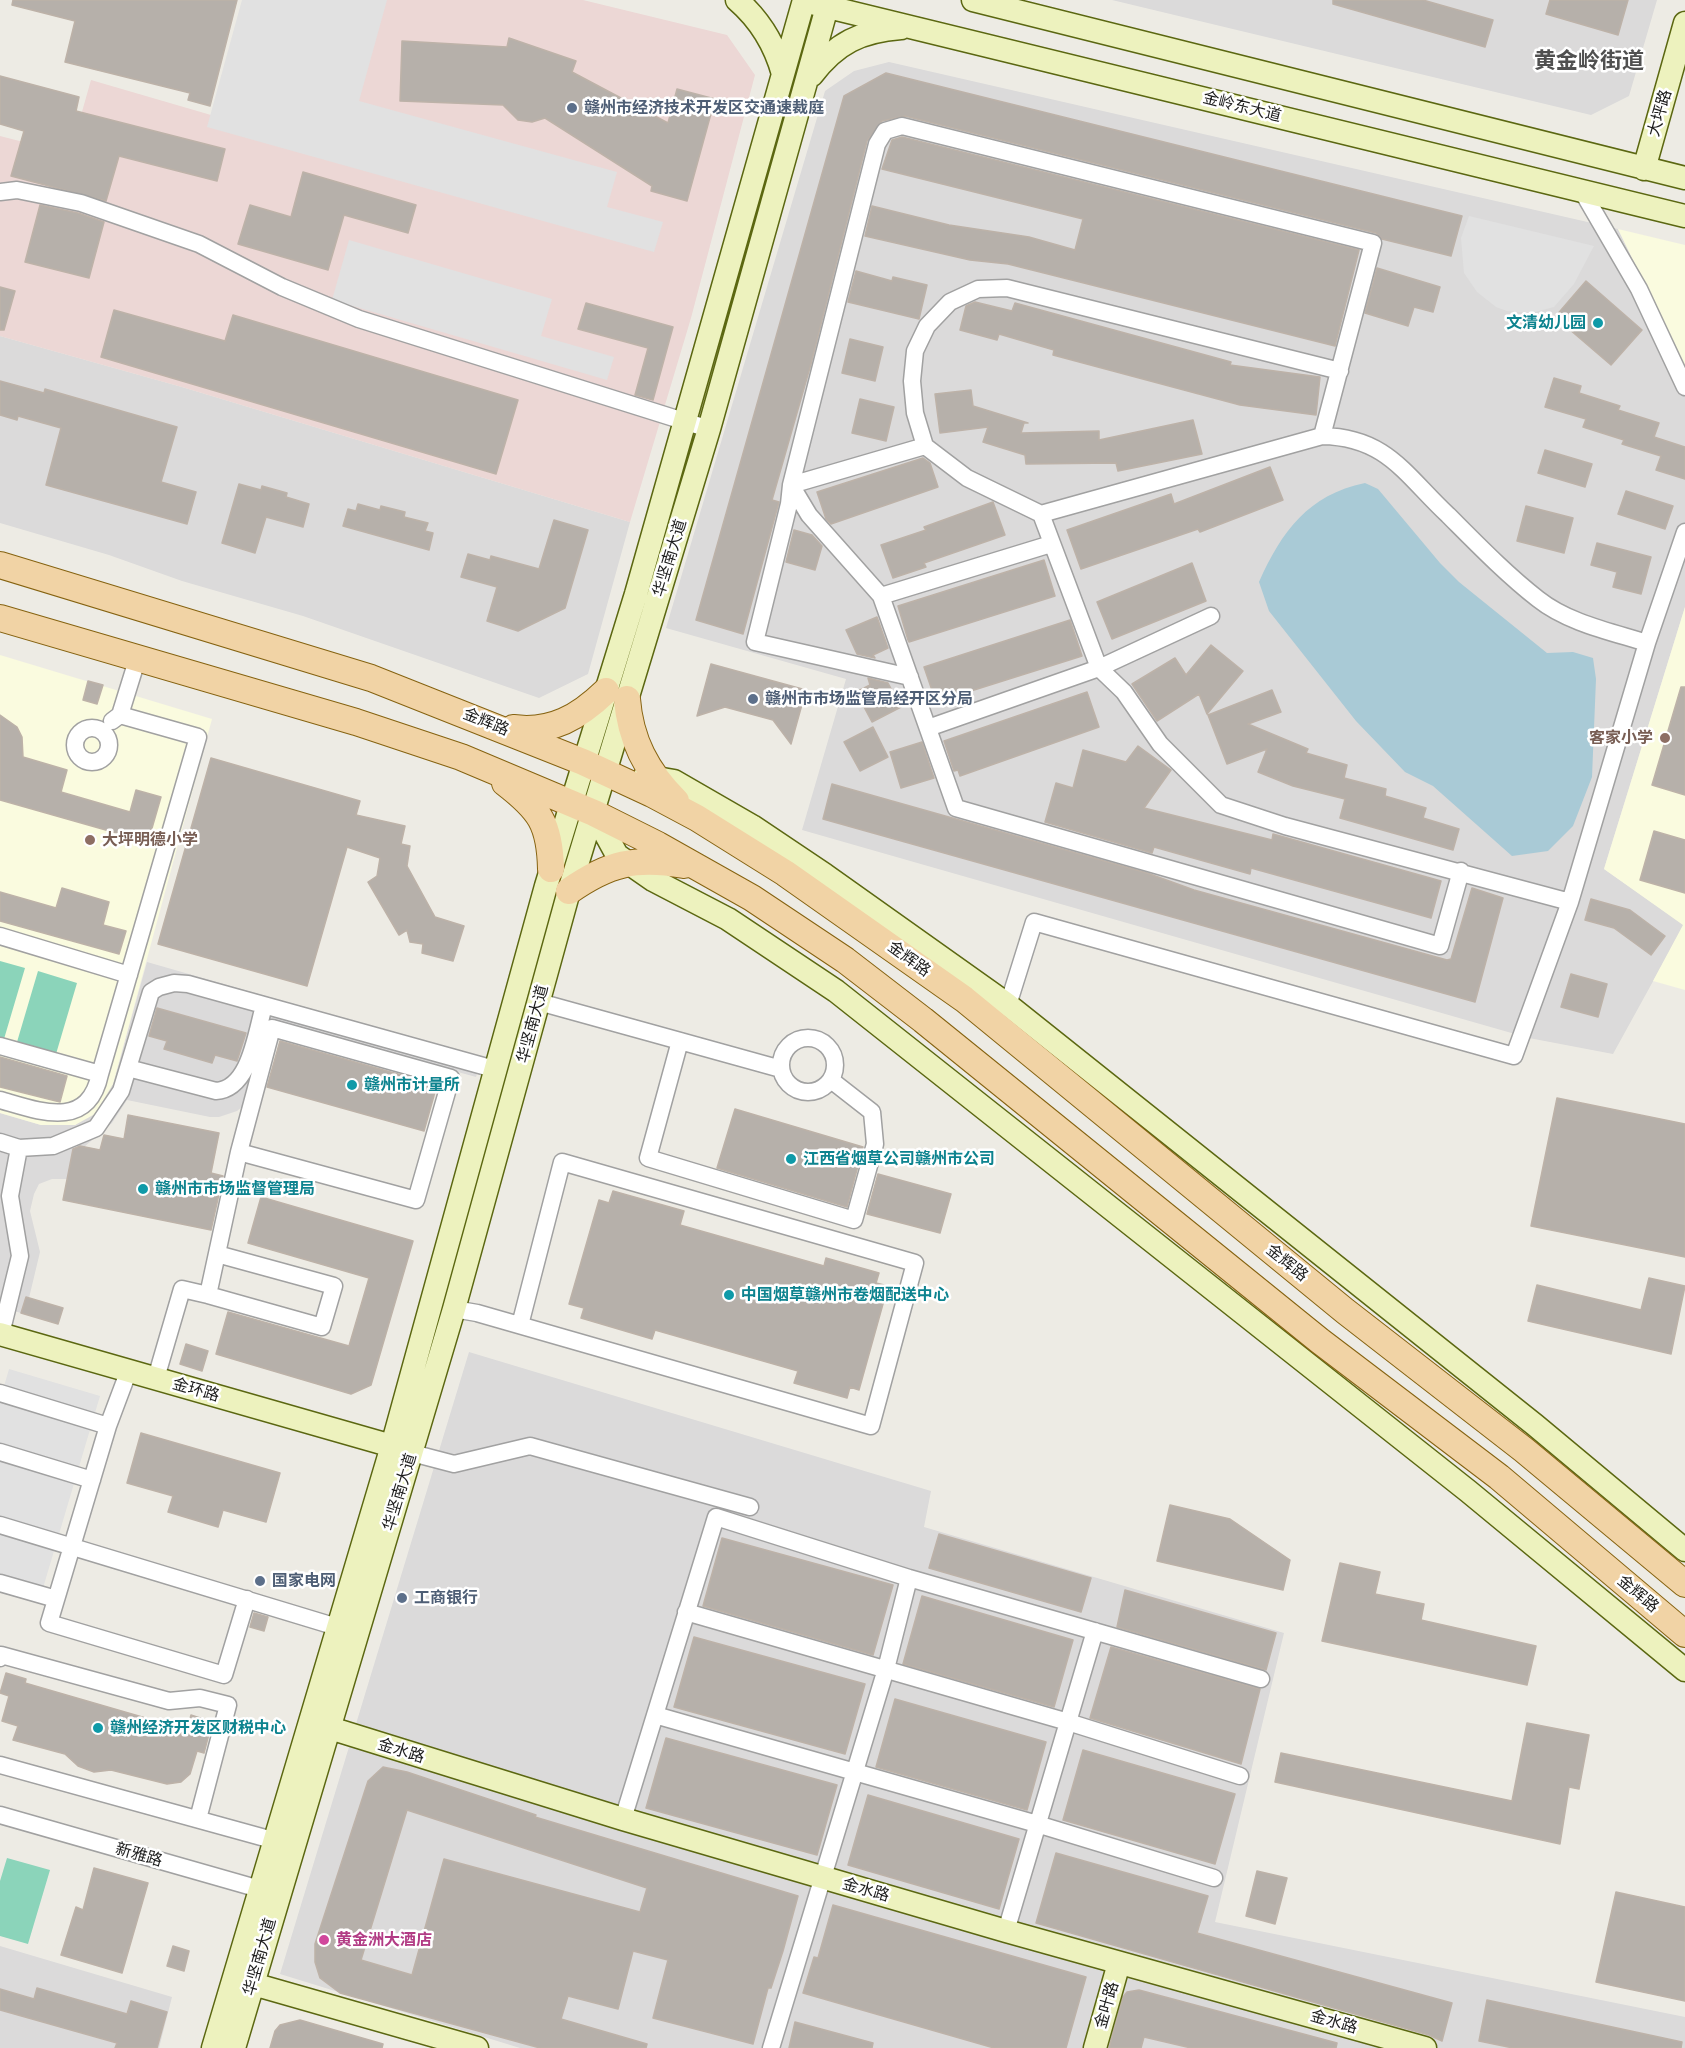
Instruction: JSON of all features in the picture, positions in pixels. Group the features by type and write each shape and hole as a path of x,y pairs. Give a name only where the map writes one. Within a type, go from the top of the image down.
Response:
{"main road":[{"path":"737,0 754,17 770,40 783,74"},
{"name":"华坚南大道","path":"234,2048 253,1984 276,1841 320,1726 337,1627 454,1310 569,891 606,772 616,695 685,422 802,0"},
{"name":"金岭东大道","path":"802,0 828,3 916,27 1685,216"},
{"path":"973,0 1685,178"},
{"name":"华坚南大道","path":"213,2048 269,1892 402,1450 494,1069 583,762 616,695 709,429 828,3"},
{"name":"大坪路","path":"1644,169 1685,23"},
{"path":"807,81 828,53 846,43 884,30 916,27"},
{"name":"金辉路","path":"0,565 371,678 583,762 697,818 795,879 964,999 1345,1311 1524,1450 1685,1584"},
{"name":"金辉路","path":"0,618 356,722 480,765 594,813 752,898 854,966 1068,1135 1320,1341 1499,1477 1685,1634"},
{"path":"496,726 530,731 550,728 616,695 654,777 697,818"},
{"path":"480,765 527,800 541,818 550,839 551,869"},
{"path":"606,772 674,781 752,826 825,874 1008,1005 1535,1425 1685,1550"},
{"path":"594,813 616,855 653,880 728,919 836,991 1468,1491 1685,1670"},
{"path":"569,891 605,869 627,862 657,861 698,867"},
{"name":"金环路","path":"1,1334 402,1450"},
{"name":"金水路","path":"320,1726 824,1878 1425,2048"},
{"name":"金叶路","path":"1095,2048 1119,1963"},
{"path":"253,1984 477,2048"}],"street":[{"path":"910,677 755,642 789,504 791,485 878,144 885,131 902,126 1373,243 1322,436"},
{"path":"0,192 17,190 81,203 199,244 282,287 359,320 709,429"},
{"path":"1582,191 1639,289 1685,387"},
{"path":"1340,371 1007,288 978,289 950,302 927,326 915,351 912,381 915,413 925,446 967,478 1041,514 1322,436 1343,436 1369,444 1392,459 1418,482 1446,514 1540,600 1566,615 1647,644"},
{"path":"791,485 925,446"},
{"path":"791,485 808,515 881,596 956,808 1440,946 1461,871"},
{"path":"1041,514 1099,668 1124,692 1160,744 1221,805 1285,826 1461,871 1570,902"},
{"path":"1008,1005 1034,922 1514,1056 1570,902 1647,644 1685,532"},
{"path":"881,596 1051,544"},
{"path":"928,728 1099,668 1211,616"},
{"path":"98,730 120,715 138,657"},
{"path":"0,1100 52,1114 72,1111 88,1100 100,1074 198,737 120,715"},
{"path":"0,936 129,975"},
{"path":"0,1142 19,1148 53,1146 96,1128 121,1091 147,999 159,987 174,983 188,984 494,1069"},
{"path":"539,1002 781,1069"},
{"path":"128,1068 216,1091 229,1089 244,1074 264,1006"},
{"path":"208,1295 239,1152 272,1028 451,1078 417,1200 239,1152"},
{"path":"806,1038 823,1042 833,1054 835,1069 831,1080 822,1089 804,1092 788,1085 781,1069 781,1060 790,1045 806,1038"},
{"path":"680,1041 648,1158 854,1220 875,1144 872,1112 831,1080"},
{"path":"0,1046 100,1074"},
{"path":"1,1334 20,1256 9,1196 19,1148"},
{"path":"454,1310 520,1325 871,1426 915,1263 562,1162 520,1325"},
{"path":"0,1228 17,1233"},
{"path":"156,1378 182,1289 322,1327 334,1286 217,1254"},
{"path":"129,1370 108,1426 49,1623 224,1675 247,1599"},
{"path":"0,1393 108,1426"},
{"path":"402,1450 454,1464 530,1446 750,1507"},
{"path":"0,1452 92,1480"},
{"path":"623,1819 716,1517 909,1578 1261,1679"},
{"path":"0,1525 337,1627"},
{"path":"771,2048 856,1772 909,1578"},
{"path":"0,1583 56,1599"},
{"path":"686,1612 1068,1722 1240,1776"},
{"path":"1006,1931 1095,1631"},
{"path":"0,1658 1,1655 169,1701 200,1698 228,1705 198,1819"},
{"path":"655,1716 1037,1824 1214,1878"},
{"path":"0,1765 276,1841"},
{"name":"新雅路","path":"0,1815 269,1892"}],"shaded area":[{"path":"242,0 387,0 359,101 617,172 607,207 663,222 654,252 207,127"},
{"path":"243,0 583,0 727,35 755,75 691,318 630,522 182,387 0,336 0,136 70,154 91,80 211,115"},
{"path":"1112,0 1657,0 1629,96 1591,115"},
{"path":"889,62 1618,229 1685,367 1685,607 1604,869 1684,925 1613,1054 1529,1038 802,830 846,679 666,628 825,91 854,71"},
{"path":"1469,216 1594,246 1574,284 1554,307 1531,313 1507,311 1496,307 1477,292 1464,273 1461,238"},
{"path":"1618,229 1685,245 1685,367"},
{"path":"349,240 552,299 541,336 614,357 607,380 332,300"},
{"path":"0,336 182,387 630,522 588,674 539,698 303,616 182,581 109,555 0,523"},
{"name":"客家小学","path":"1685,607 1685,990 1653,981 1683,925 1604,869"},
{"name":"大坪明德小学","path":"0,655 212,719 113,1084 95,1114 75,1125 41,1125 0,1113"},
{"path":"147,962 482,1058 476,1077 266,1019 243,1106 237,1111 219,1117 210,1117 127,1100 112,1123 84,1147 74,1145 67,1179 52,1179 39,1184 34,1194 30,1211 40,1252 29,1298 26,1297 21,1313 0,1307 0,1113 41,1125 75,1125 113,1084"},
{"path":"469,1352 931,1491 924,1527 1284,1633 1215,1922 1685,2017 1685,2048 520,2048 280,1974"},
{"path":"9,1369 100,1396 43,1588 0,1575 0,1400"},
{"path":"0,1946 172,1997 159,2048 0,2048"}],"green space":[{"path":"0,961 25,968 4,1039 0,1038"},
{"path":"38,971 77,983 56,1054 17,1042"},
{"path":"7,1858 50,1870 28,1944 0,1936 0,1881"}],"water":[{"path":"1365,483 1378,489 1440,563 1459,582 1547,653 1573,652 1593,658 1596,679 1592,777 1573,826 1548,851 1512,856 1433,786 1405,772 1356,721 1269,611 1259,582 1288,531 1312,506 1328,496"}],"building":[{"path":"13,0 237,0 210,106 188,100 190,93 65,62 75,21 12,5"},
{"path":"1333,0 1423,0 1493,20 1485,47 1333,4"},
{"path":"1550,0 1628,0 1618,35 1546,14"},
{"name":"赣州市经济技术开发区交通速裁庭","path":"509,38 576,61 572,72 668,123 677,89 715,99 687,201 651,191 652,186 545,118 532,122 518,120 503,105 400,101 402,41 507,47"},
{"path":"886,73 1462,216 1451,256 1382,239 1376,233 905,116 882,121 867,141 811,364 772,500 779,502 743,634 696,620 844,96"},
{"path":"0,76 79,97 76,111 225,149 217,181 119,156 106,201 11,176 24,131 0,124"},
{"path":"902,137 1359,250 1335,346 1008,264 970,260 865,236 872,206 949,225 1029,237 1075,250 1083,219 882,169 892,140"},
{"path":"303,172 416,205 408,233 344,215 328,270 238,244 250,205 291,217"},
{"path":"40,205 78,213 104,222 89,278 25,262"},
{"path":"1377,268 1440,287 1433,312 1414,307 1408,326 1365,313"},
{"path":"856,271 892,281 893,277 927,285 919,319 848,302"},
{"name":"文清幼儿园","path":"1586,281 1642,330 1611,365 1555,317"},
{"path":"0,287 15,291 4,330 0,330"},
{"path":"975,302 1012,311 1015,303 1231,362 1230,365 1320,377 1316,415 1240,405 1053,355 1054,350 999,334 997,340 960,330 966,306"},
{"path":"586,303 673,327 653,400 635,395 648,348 578,329"},
{"path":"114,310 225,341 233,315 518,400 496,474 101,357"},
{"path":"850,339 883,347 875,381 842,373"},
{"path":"1554,378 1581,386 1579,393 1620,406 1618,410 1659,423 1654,437 1685,447 1685,479 1656,470 1661,456 1622,444 1624,440 1583,427 1586,419 1545,407"},
{"path":"0,381 44,393 45,389 177,427 161,482 196,492 187,524 46,485 61,428 18,416 17,420 0,415"},
{"path":"971,390 973,406 1028,423 1024,423 1021,433 1099,431 1099,440 1193,420 1202,454 1118,471 1116,463 1026,464 1025,455 983,442 988,427 940,433 935,394"},
{"path":"860,399 894,407 886,441 852,433"},
{"path":"1545,450 1592,464 1585,487 1538,473"},
{"path":"923,458 930,463 938,487 831,524 826,519 817,492"},
{"path":"1270,467 1283,500 1200,532 1198,529 1081,569 1067,530 1171,494 1174,504"},
{"path":"239,484 261,490 262,486 287,493 286,497 309,504 303,527 266,517 255,553 222,543"},
{"path":"1626,491 1673,506 1665,529 1618,514"},
{"path":"993,502 1005,535 924,563 926,567 893,578 881,545 926,530 924,527"},
{"path":"358,504 380,510 381,506 405,512 404,517 428,523 425,531 433,533 429,550 343,526 348,509 356,511"},
{"path":"1526,506 1573,518 1564,553 1517,541"},
{"path":"554,520 588,530 565,608 518,631 487,621 497,587 461,577 468,554 490,560 491,556 539,569"},
{"path":"794,530 812,535 822,546 815,570 786,562"},
{"path":"1597,543 1651,557 1641,594 1613,587 1617,572 1591,565"},
{"path":"1044,560 1055,596 909,642 898,606"},
{"path":"1192,563 1206,601 1112,639 1097,602"},
{"path":"877,617 888,648 873,655 875,658 857,654 846,630"},
{"path":"1070,620 1082,656 936,702 924,667"},
{"path":"1211,645 1243,671 1207,714 1199,694 1157,721 1132,684 1175,658 1186,675"},
{"name":"赣州市市场监管局经开区分局","path":"711,664 806,690 791,744 773,720 725,707 697,716"},
{"path":"868,678 888,683 901,707 872,722 856,692 870,685"},
{"path":"88,681 103,685 97,704 83,700"},
{"path":"1681,687 1685,687 1685,795 1652,785"},
{"path":"1272,690 1281,712 1248,724 1308,749 1306,753 1347,765 1344,778 1386,789 1385,796 1426,808 1423,818 1459,829 1453,850 1340,818 1345,799 1293,786 1258,772 1267,749 1227,764 1208,715"},
{"path":"1087,692 1099,727 960,776 958,770 954,771 944,741"},
{"path":"0,715 17,727 22,737 23,757 67,770 61,792 130,812 136,790 161,797 148,842 0,800"},
{"path":"873,727 888,757 860,771 844,742"},
{"path":"922,742 934,778 901,788 890,752"},
{"path":"1138,746 1171,770 1144,808 1272,840 1273,834 1441,881 1431,918 1251,868 1250,874 1154,847 1152,853 1045,822 1056,783 1073,788 1083,750 1126,762"},
{"path":"211,758 360,801 356,815 405,826 401,844 410,846 407,866 435,917 464,926 453,961 422,953 423,944 410,942 407,930 399,935 368,882 377,876 380,858 347,847 307,986 158,944"},
{"path":"832,784 1147,873 1194,890 1447,960 1451,959 1472,888 1503,898 1475,1002 823,819"},
{"path":"1654,831 1685,840 1685,893 1640,880"},
{"path":"62,888 109,902 103,925 126,931 119,954 0,921 0,892 56,908"},
{"path":"1591,899 1630,910 1665,936 1651,955 1614,928 1585,920"},
{"path":"1571,974 1607,984 1598,1017 1561,1007"},
{"path":"157,1008 246,1033 237,1061 215,1055 212,1063 164,1049 167,1041 149,1036"},
{"name":"赣州市计量所","path":"280,1041 437,1085 424,1131 267,1087"},
{"path":"0,1057 67,1076 60,1102 0,1087"},
{"path":"1557,1098 1685,1124 1685,1257 1531,1226"},
{"name":"江西省烟草公司赣州市公司","path":"735,1109 863,1147 847,1207 717,1168"},
{"name":"赣州市市场监督管理局","path":"128,1115 219,1133 211,1173 223,1176 211,1230 63,1200 73,1149 80,1146 100,1150 104,1135 124,1139"},
{"path":"878,1174 951,1194 940,1233 867,1214"},
{"name":"中国烟草赣州市卷烟配送中心","path":"613,1191 684,1211 680,1225 824,1266 826,1258 879,1273 876,1283 888,1286 859,1390 850,1387 847,1398 794,1383 798,1371 655,1330 652,1339 581,1318 584,1308 569,1304 599,1200 609,1203"},
{"path":"261,1197 413,1241 371,1385 351,1394 216,1354 228,1312 349,1346 369,1278 248,1243"},
{"path":"1649,1278 1685,1286 1671,1354 1528,1321 1537,1285 1641,1310"},
{"path":"26,1297 63,1308 58,1324 21,1313"},
{"path":"186,1344 208,1351 202,1371 180,1364"},
{"path":"141,1433 280,1473 266,1522 223,1510 218,1527 168,1512 173,1496 127,1483"},
{"path":"1170,1505 1230,1519 1290,1560 1283,1590 1157,1561"},
{"path":"939,1534 1091,1578 1081,1612 929,1568"},
{"path":"722,1538 893,1585 873,1655 703,1606"},
{"path":"1340,1563 1380,1572 1375,1594 1424,1604 1421,1620 1536,1646 1527,1685 1322,1641"},
{"path":"1125,1590 1276,1633 1266,1670 1117,1627"},
{"path":"922,1596 1073,1640 1054,1707 903,1664"},
{"path":"254,1613 268,1617 264,1631 250,1627"},
{"path":"694,1637 865,1684 845,1754 674,1707"},
{"path":"1111,1647 1260,1689 1241,1764 1090,1718"},
{"name":"赣州经济开发区财税中心","path":"6,1673 26,1679 25,1683 187,1730 191,1715 206,1720 202,1732 209,1734 204,1753 197,1751 190,1774 181,1782 167,1784 111,1770 94,1772 78,1766 65,1754 13,1740 18,1726 2,1721 9,1696 0,1693"},
{"path":"895,1699 1046,1742 1027,1810 876,1767"},
{"path":"1527,1723 1589,1735 1579,1789 1569,1787 1560,1844 1275,1782 1281,1753 1512,1801"},
{"path":"666,1738 837,1785 817,1855 646,1808"},
{"path":"1083,1750 1235,1794 1215,1864 1063,1820"},
{"path":"383,1767 407,1772 536,1815 535,1817 798,1896 771,1988 768,1988 753,2044 653,2018 668,1960 633,1951 618,2009 568,1996 561,2019 647,2044 646,2048 540,2048 340,1993 320,1978 315,1962 315,1944 368,1781","holes":["407,1810 647,1888 640,1912 444,1859 412,1975 361,1960"]},
{"path":"868,1795 1019,1839 999,1909 848,1865"},
{"path":"1056,1853 1208,1896 1197,1933 1452,2003 1442,2041 1429,2035 1036,1923"},
{"path":"94,1868 148,1883 122,1973 61,1955 76,1907 83,1910"},
{"path":"1257,1871 1287,1878 1275,1924 1246,1916"},
{"path":"1616,1892 1685,1907 1685,2001 1596,1982"},
{"path":"833,1905 1086,1977 1066,2048 994,2048 803,1993 814,1957 818,1958"},
{"path":"173,1946 189,1951 184,1971 167,1966"},
{"path":"37,1988 127,2014 131,2001 167,2012 157,2048 115,2048 117,2043 0,2010 0,1989 34,1999"},
{"path":"1139,1990 1337,2043 1336,2048 1191,2048 1144,2037 1141,2048 1109,2048 1123,1997 1127,1992"},
{"path":"1487,2000 1682,2042 1681,2048 1513,2048 1479,2041"},
{"path":"300,2020 383,2044 382,2048 270,2048 275,2031 280,2025"},
{"path":"795,2022 873,2043 872,2048 789,2048"}],"place":[{"name":"赣州市经济技术开发区交通速裁庭","path":"572,108"},
{"name":"文清幼儿园","path":"1598,323"},
{"name":"赣州市市场监管局经开区分局","path":"753,699"},
{"name":"客家小学","path":"1665,738"},
{"name":"大坪明德小学","path":"90,840"},
{"name":"赣州市计量所","path":"352,1085"},
{"name":"江西省烟草公司赣州市公司","path":"791,1159"},
{"name":"赣州市市场监督管理局","path":"143,1189"},
{"name":"中国烟草赣州市卷烟配送中心","path":"729,1295"},
{"name":"国家电网","path":"260,1581"},
{"name":"工商银行","path":"402,1598"},
{"name":"赣州经济开发区财税中心","path":"98,1728"},
{"name":"黄金洲大酒店","path":"324,1940"}],"district":[{"name":"黄金岭街道","path":"1589,61"}]}
